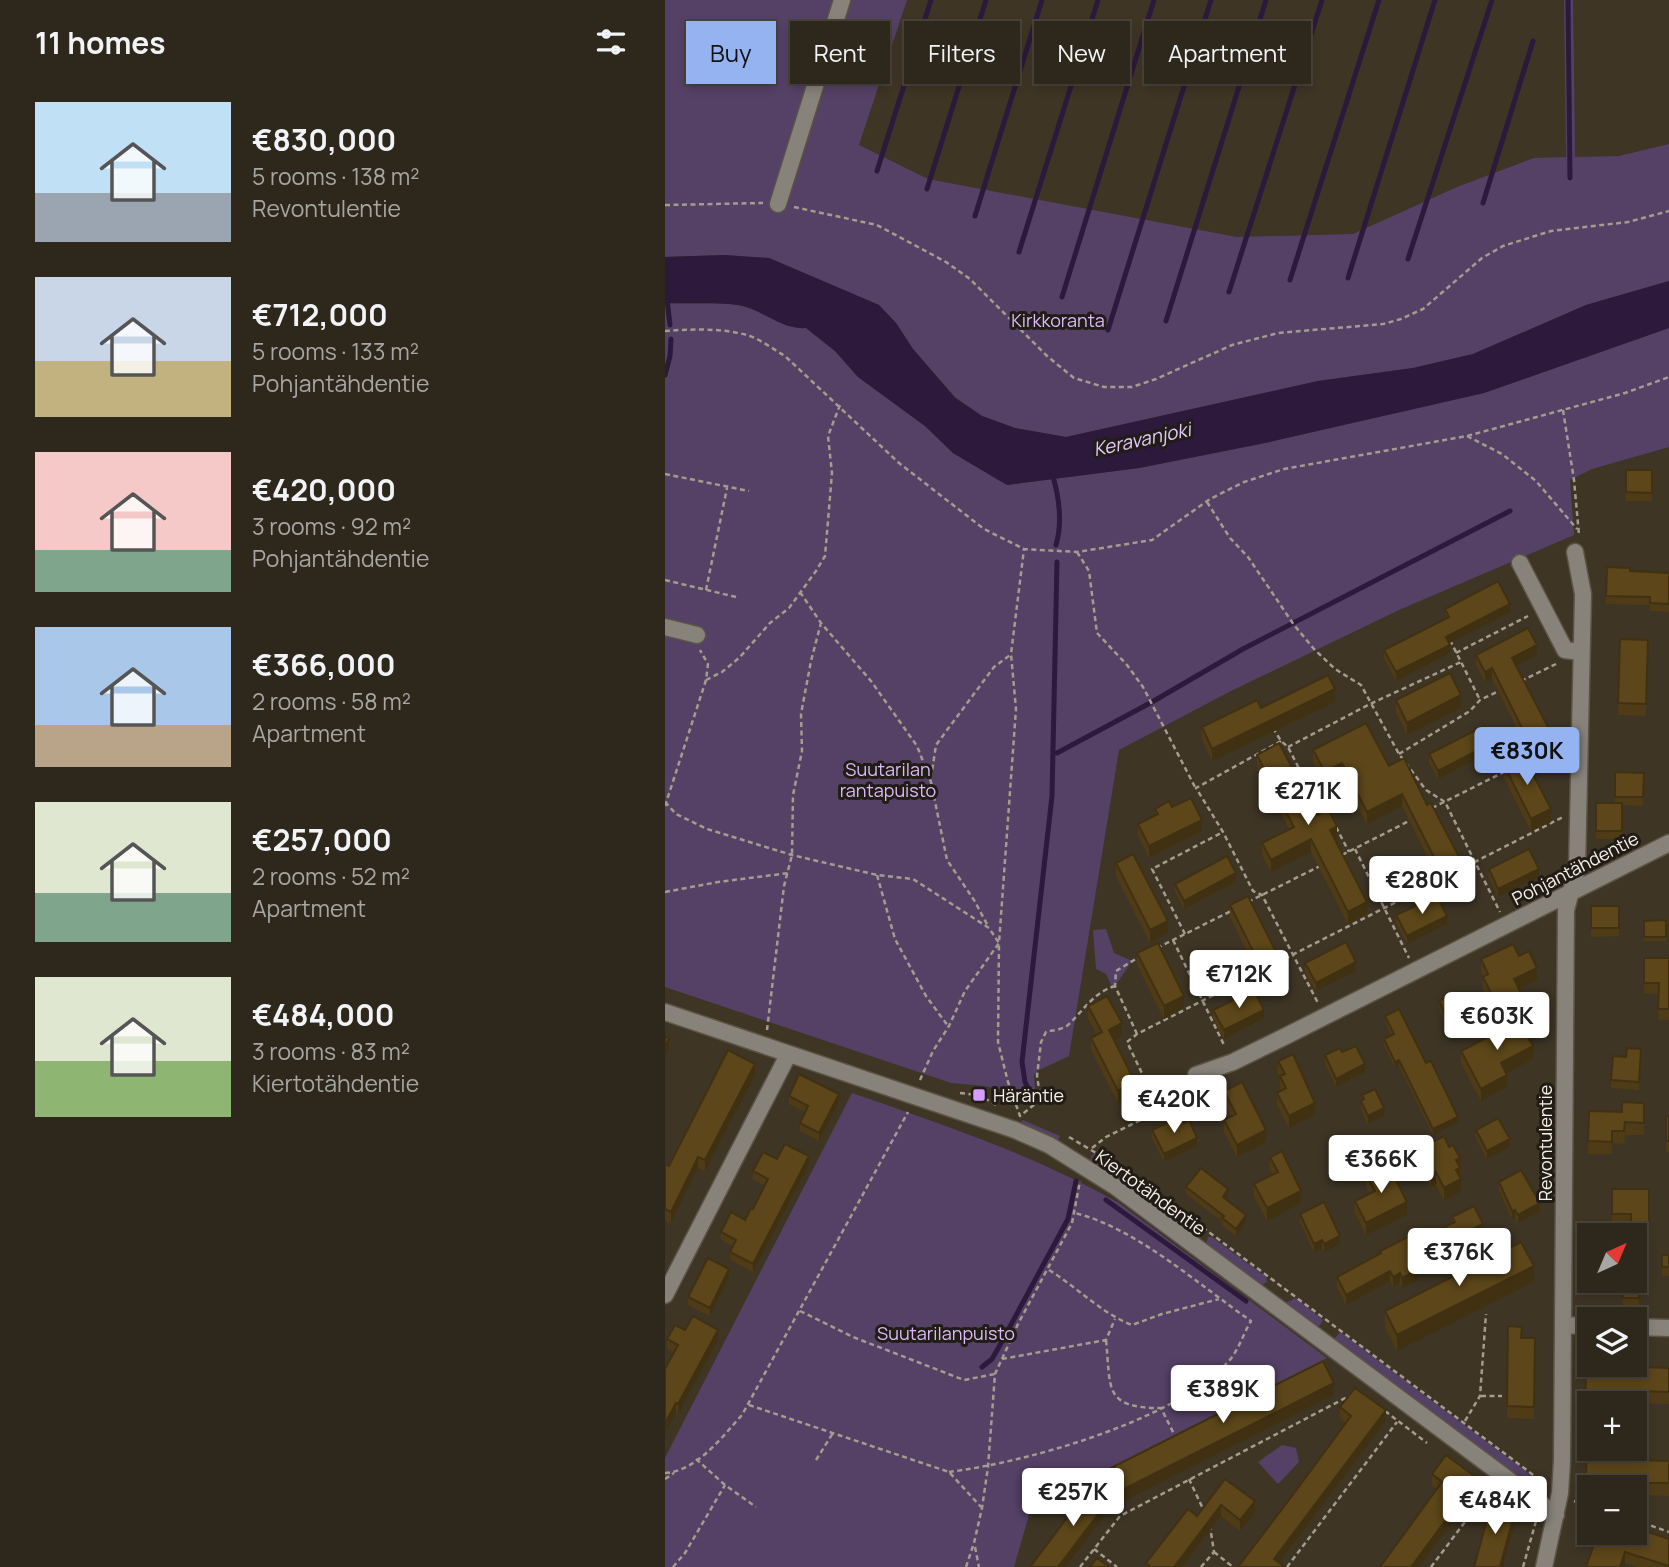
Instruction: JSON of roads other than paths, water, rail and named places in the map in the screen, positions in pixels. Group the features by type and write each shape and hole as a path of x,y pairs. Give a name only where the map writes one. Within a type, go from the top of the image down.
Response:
{"street":[{"path":"778,204 842,0"},
{"name":"Revontulentie","path":"1543,1567 1560,1493 1562,1461 1566,910 1577,869 1583,594 1575,552"},
{"path":"1520,563 1565,650 1581,652"},
{"path":"665,627 697,635"},
{"name":"Pohjantähdentie","path":"1204,1073 1233,1062 1669,843"},
{"name":"Kiertotähdentie","path":"665,1012 1015,1130 1049,1145 1116,1187 1556,1515"},
{"path":"665,1295 788,1055"},
{"path":"1563,1325 1577,1326"},
{"path":"1647,1327 1669,1328"}],"water":[{"name":"Keravanjoki","path":"724,255 769,258 879,305 955,398 982,416 1015,428 1066,437 1318,381 1413,368 1473,354 1586,305 1669,281 1669,328 1484,393 1265,443 1139,468 1007,485 953,453 925,426 858,377 835,351 806,328 780,323 738,305 665,303 665,257"}],"waterway":[{"path":"877,171 931,0"},
{"path":"927,189 986,0"},
{"path":"975,216 1042,0"},
{"path":"1019,252 1098,0"},
{"path":"1062,297 1154,0"},
{"path":"1108,330 1211,0"},
{"path":"1166,321 1266,0"},
{"path":"1229,292 1322,0"},
{"path":"1290,280 1379,0"},
{"path":"1348,278 1435,0"},
{"path":"1408,259 1492,0"},
{"path":"1568,0 1570,178"},
{"path":"1483,203 1533,41"},
{"path":"665,282 670,325"},
{"path":"665,375 671,339"},
{"path":"1052,473 1059,509 1056,545"},
{"path":"1057,753 1243,649 1510,511"},
{"path":"1032,1096 1025,1082 1022,1062 1052,796 1057,562"},
{"path":"982,1367 992,1359 1068,1219 1076,1181"},
{"path":"1106,1200 1246,1301"}],"place":[{"name":"Häräntie","path":"979,1095"}],"park label":[{"name":"Kirkkoranta","path":"1058,320"},
{"name":"Suutarilan rantapuisto","path":"888,779"},
{"name":"Suutarilanpuisto","path":"946,1333"}]}
